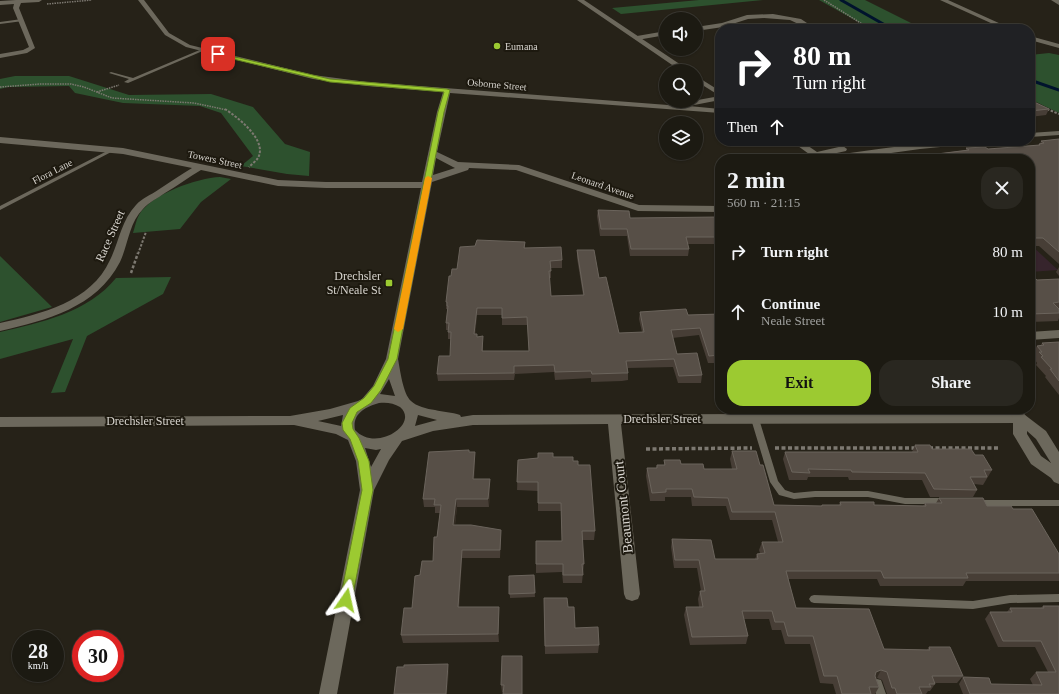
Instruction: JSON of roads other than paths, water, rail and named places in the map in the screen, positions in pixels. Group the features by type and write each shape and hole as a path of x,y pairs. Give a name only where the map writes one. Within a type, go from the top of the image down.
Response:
{"street":[{"path":"0,3 39,0"},
{"name":"Osborne Street","path":"141,0 163,29 172,38 188,46 330,80 659,108"},
{"path":"580,0 676,64"},
{"path":"943,0 998,24"},
{"path":"1055,0 1059,2"},
{"path":"0,56 20,53 32,48 16,7 18,2"},
{"path":"728,24 748,17 763,16 795,20 805,24"},
{"path":"703,28 715,26"},
{"path":"637,38 659,35"},
{"path":"1035,39 1059,46"},
{"path":"703,83 715,91"},
{"path":"367,490 363,461 353,436 348,430 347,423 354,410 364,403 378,388 392,359 447,90"},
{"name":"Osborne Street","path":"703,102 715,99"},
{"name":"Osborne Street","path":"661,108 715,111"},
{"path":"1035,135 1059,133"},
{"name":"Towers Street","path":"0,140 136,153 265,181 290,184 428,182"},
{"path":"802,146 814,154"},
{"path":"828,154 842,149 920,146"},
{"path":"865,154 920,146"},
{"name":"Leonard Avenue","path":"433,153 453,164 480,167 522,168 642,209 715,209"},
{"name":"Race Street","path":"0,327 70,306 92,291 100,284 114,263 130,222 138,208 199,167"},
{"name":"Leonard Avenue","path":"428,182 456,169 480,167"},
{"path":"1035,336 1059,334"},
{"path":"328,694 367,490 383,457 408,430 412,423 412,416 396,384 392,359"},
{"path":"364,403 376,398 389,398 406,404"},
{"name":"Drechsler Street","path":"0,422 290,421 330,414 364,403"},
{"name":"Drechsler Street","path":"406,404 426,414 473,420 755,419 973,414"},
{"path":"1017,414 1020,434 1036,460 1058,476"},
{"name":"Drechsler Street","path":"400,437 432,426 473,420"},
{"name":"Beaumont Court","path":"614,420 632,594"},
{"name":"Drechsler Street","path":"290,421 339,430 353,436"},
{"path":"353,436 366,443 375,444 385,443 400,437"}],"lane":[{"path":"0,23 22,20"},
{"path":"126,82 203,50"},
{"path":"111,73 133,80"},
{"name":"Flora Lane","path":"0,208 113,150"},
{"path":"755,419 777,488 788,496 861,494 905,501 958,501"},
{"path":"969,502 1059,503"},
{"path":"814,599 973,605 1010,599 1059,598"}],"waterway":[{"path":"841,0 883,24"},
{"path":"1035,82 1059,90"}],"place":[{"name":"Eumana","path":"497,46"},
{"name":"Drechsler St/Neale St","path":"389,283"}]}
